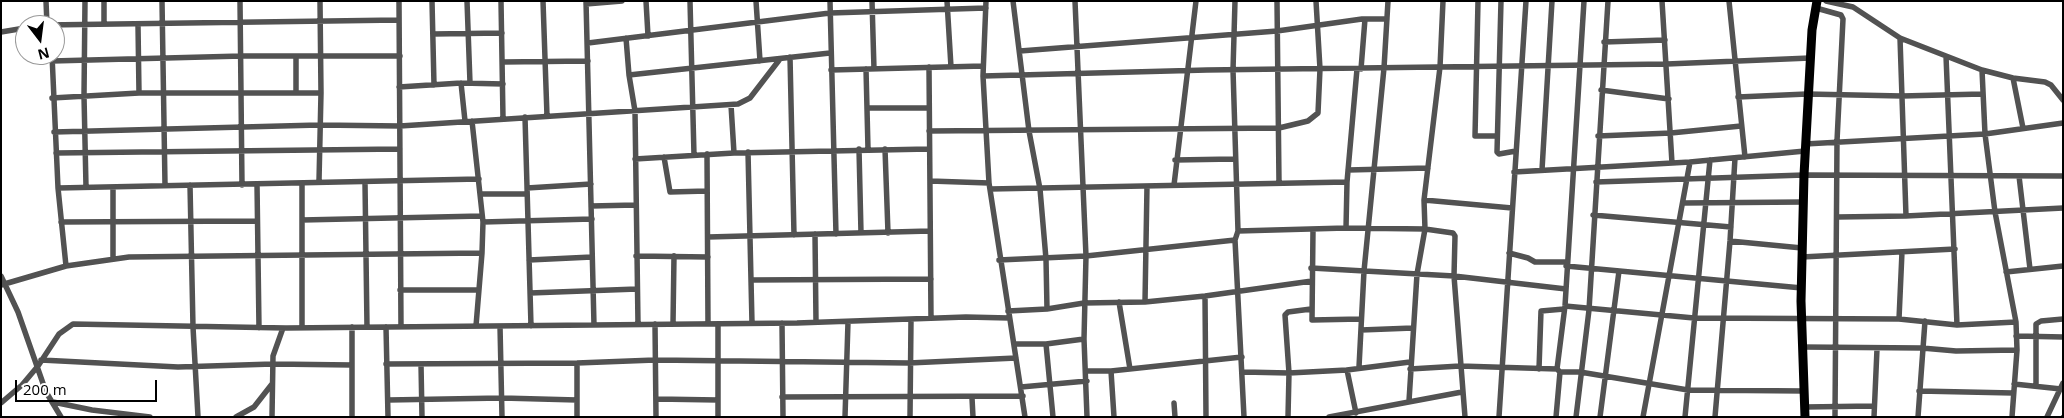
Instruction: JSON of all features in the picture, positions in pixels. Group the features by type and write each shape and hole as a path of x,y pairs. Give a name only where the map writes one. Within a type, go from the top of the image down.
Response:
{"main road":[{"path":"1805,417 1802,347 1804,175 1807,94 1816,5"}],"street":[{"path":"46,1 47,15"},
{"path":"85,1 84,131 86,187"},
{"path":"104,1 104,24"},
{"path":"162,1 165,185"},
{"path":"240,1 242,185"},
{"path":"319,181 321,93 320,1"},
{"path":"400,1 400,326"},
{"path":"432,1 434,85"},
{"path":"467,1 470,83"},
{"path":"500,1 504,118"},
{"path":"543,1 547,116"},
{"path":"594,325 586,3 622,1"},
{"path":"646,1 648,36"},
{"path":"690,1 694,154"},
{"path":"756,1 760,61"},
{"path":"830,1 836,234"},
{"path":"872,1 874,69"},
{"path":"948,1 951,67"},
{"path":"1013,1 1029,131 1040,189 1048,309"},
{"path":"1074,1 1078,46 1079,130 1086,256 1084,339 1087,371 1087,417"},
{"path":"1174,185 1175,160 1196,1"},
{"path":"1235,1 1233,34 1234,159 1238,231 1235,240 1244,417"},
{"path":"1277,1 1279,183"},
{"path":"929,131 1279,128 1308,122 1318,113 1320,69 1316,1"},
{"path":"1359,367 1364,271 1384,68 1388,1"},
{"path":"1409,401 1417,274 1424,229 1424,200 1440,67 1443,1"},
{"path":"1478,1 1475,67 1475,136 1496,136"},
{"path":"1501,1 1497,154 1516,151"},
{"path":"1499,417 1506,284 1523,66 1526,1"},
{"path":"1542,170 1552,1"},
{"path":"1556,417 1584,1"},
{"path":"1576,417 1589,310 1602,65 1608,1"},
{"path":"1662,1 1672,163"},
{"path":"1729,1 1745,157"},
{"path":"1826,1 1861,11 1887,32 1982,70 2013,78 2045,82 2051,85 2063,100"},
{"path":"588,43 830,13 948,9 986,4 983,76 984,132 989,186 999,260 1025,417"},
{"path":"1816,5 1843,17 1837,141 1835,417"},
{"path":"1020,51 1276,31 1366,19 1387,19"},
{"path":"1346,228 1346,182 1366,19"},
{"path":"65,25 162,25 399,20"},
{"path":"138,24 139,93"},
{"path":"1,32 15,30"},
{"path":"433,34 502,33"},
{"path":"626,38 629,75 635,111 638,324"},
{"path":"1900,38 1906,216"},
{"path":"1604,42 1665,40"},
{"path":"629,75 830,53"},
{"path":"296,56 296,93"},
{"path":"65,58 400,56"},
{"path":"1946,56 1946,95 1955,249 1957,325"},
{"path":"790,58 794,235"},
{"path":"983,76 1077,72 1666,64 1810,58"},
{"path":"54,132 319,125 400,126 731,105 743,103 750,98 780,59"},
{"path":"503,62 588,62"},
{"path":"52,65 54,132 66,266"},
{"path":"831,70 983,66"},
{"path":"929,67 932,318"},
{"path":"866,69 868,149"},
{"path":"1982,70 1985,134 1990,176 2016,322 2017,350 2012,417"},
{"path":"2013,78 2023,128"},
{"path":"399,87 461,83 503,84"},
{"path":"461,83 465,122"},
{"path":"1601,90 1669,99"},
{"path":"52,98 139,93 321,93"},
{"path":"1738,97 1807,94 1902,96 1982,94"},
{"path":"731,105 734,153"},
{"path":"867,108 929,108"},
{"path":"525,118 531,326"},
{"path":"472,121 483,219 476,326"},
{"path":"1514,172 1542,170 1542,172 1572,168 1690,162 1745,157 1837,141 1985,134 2063,123"},
{"path":"1598,136 1671,134 1742,126"},
{"path":"56,153 319,148 400,149"},
{"path":"859,149 861,233"},
{"path":"885,149 888,232"},
{"path":"635,159 748,152 929,149"},
{"path":"748,152 752,323"},
{"path":"707,154 708,324"},
{"path":"664,157 670,192 707,191"},
{"path":"1715,417 1727,282 1734,158"},
{"path":"1175,160 1234,159"},
{"path":"1686,417 1697,279 1705,226 1705,203 1710,160"},
{"path":"1642,417 1680,224 1690,162"},
{"path":"1348,170 1373,171 1428,168"},
{"path":"1596,182 1804,175 2063,176"},
{"path":"2019,176 2030,269"},
{"path":"58,188 302,184 319,181 365,183 399,180 479,179"},
{"path":"930,181 1040,189 1346,182"},
{"path":"365,183 367,327"},
{"path":"257,184 259,328"},
{"path":"302,184 302,328"},
{"path":"481,194 591,184"},
{"path":"190,185 192,327 198,417"},
{"path":"113,186 113,259"},
{"path":"1145,302 1146,186"},
{"path":"1424,200 1512,208"},
{"path":"1683,203 1804,202"},
{"path":"591,206 636,205"},
{"path":"1837,217 1906,216 2063,208"},
{"path":"1593,215 1731,227"},
{"path":"302,220 400,218 483,219 528,222 592,219"},
{"path":"61,222 257,221"},
{"path":"1238,231 1346,228 1424,229 1453,233 1455,236 1454,276 1462,392 1465,416 1469,417"},
{"path":"1313,230 1311,318 1314,321 1361,319"},
{"path":"708,237 930,231"},
{"path":"815,234 816,322"},
{"path":"999,260 1086,256 1235,240"},
{"path":"1730,240 1802,253 1837,256 1955,249"},
{"path":"1899,319 1902,252"},
{"path":"3,284 66,266 113,259 482,253"},
{"path":"1509,253 1535,262 1802,288"},
{"path":"636,256 708,256"},
{"path":"673,324 674,256"},
{"path":"529,260 592,257"},
{"path":"2006,272 2063,266"},
{"path":"1311,268 1454,276 1506,284 1566,289"},
{"path":"1600,417 1619,271"},
{"path":"1,276 40,363 46,392 61,417"},
{"path":"751,280 931,279"},
{"path":"1008,311 1048,309 1084,303 1145,302 1205,296 1312,281"},
{"path":"530,293 637,289"},
{"path":"400,290 478,290"},
{"path":"1205,296 1206,417"},
{"path":"1119,302 1130,369"},
{"path":"1539,369 1542,311 1564,308 1724,319 1899,319 1957,325 2016,322"},
{"path":"1288,417 1289,373 1285,315 1288,312 1311,309"},
{"path":"1,403 22,385 40,363 59,334 73,324 302,328 718,324 848,322 932,318 1009,318"},
{"path":"2036,386 2036,324 2038,322 2063,319"},
{"path":"910,417 909,363 911,320"},
{"path":"1918,417 1925,321"},
{"path":"846,417 848,322"},
{"path":"782,323 783,417"},
{"path":"655,324 656,417"},
{"path":"718,324 718,417"},
{"path":"500,326 502,417"},
{"path":"352,327 352,417"},
{"path":"386,327 388,417"},
{"path":"272,417 272,364 282,328"},
{"path":"1361,330 1413,328"},
{"path":"2016,336 2063,337"},
{"path":"1014,344 1046,344 1084,339"},
{"path":"1046,344 1053,417"},
{"path":"1802,347 1922,348 1956,351 2017,350"},
{"path":"1874,417 1877,349"},
{"path":"1087,371 1111,371 1242,357"},
{"path":"386,364 577,363 655,360 846,360 909,363 1016,358"},
{"path":"40,363 195,366 272,364 352,365"},
{"path":"577,363 577,417"},
{"path":"421,364 422,417"},
{"path":"1243,372 1289,373 1410,365 1460,366 1580,372 1650,382 1688,390 1718,392 1804,391"},
{"path":"1347,370 1356,413"},
{"path":"1111,371 1114,417"},
{"path":"1021,387 1086,381"},
{"path":"236,417 254,407 272,384"},
{"path":"2014,384 2062,386 2047,417"},
{"path":"1919,390 2013,393"},
{"path":"1329,417 1356,413 1371,414 1409,401 1462,392"},
{"path":"782,398 972,398 1022,396"},
{"path":"388,400 502,398 577,400"},
{"path":"972,398 973,417"},
{"path":"656,399 718,400"},
{"path":"53,402 92,410 150,417"},
{"path":"1174,403 1175,417"},
{"path":"1805,406 1874,406"}]}
